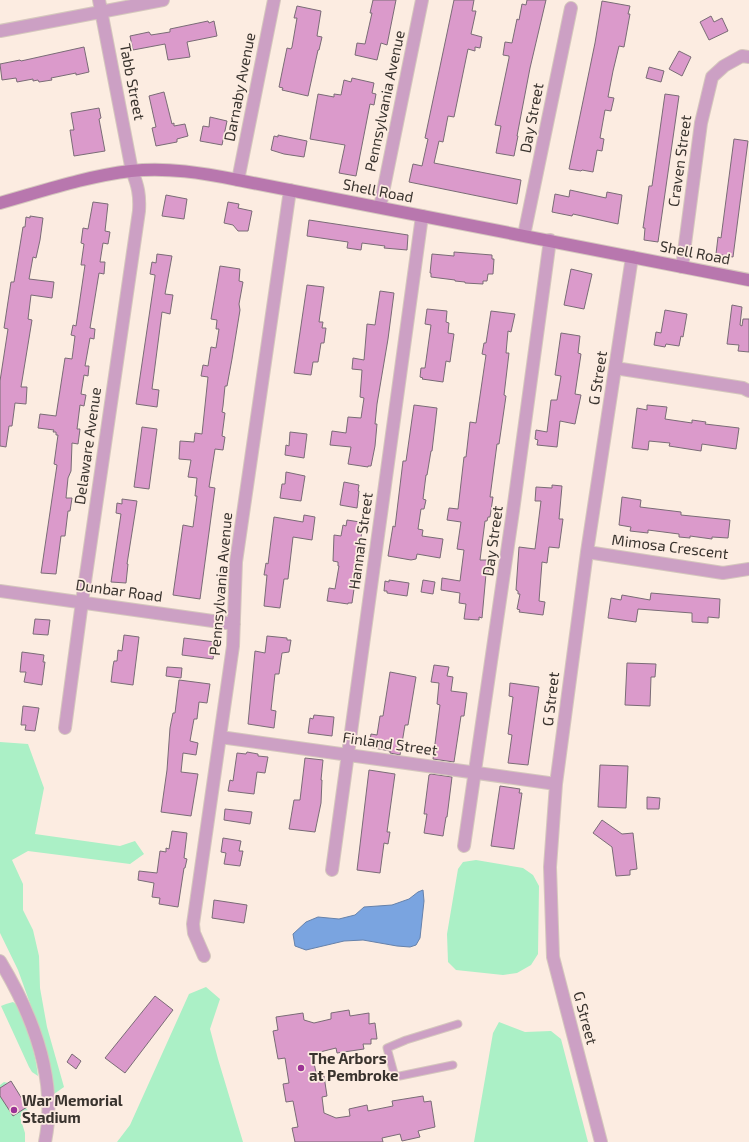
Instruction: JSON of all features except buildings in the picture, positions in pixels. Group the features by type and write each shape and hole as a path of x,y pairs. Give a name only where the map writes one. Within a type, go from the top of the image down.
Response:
{"street":[{"name":"Tabb Street","path":"99,0 132,171"},
{"path":"0,31 163,0"},
{"name":"Darnaby Avenue","path":"238,180 274,0"},
{"name":"Pennsylvania Avenue","path":"380,207 422,0"},
{"name":"Day Street","path":"524,235 570,8"},
{"name":"Craven Street","path":"682,266 701,123 712,77 724,66 742,56 749,57"},
{"name":"Shell Road","path":"0,203 74,183 132,171 183,171 380,207 749,280"},
{"name":"Delaware Avenue","path":"65,728 139,211 140,195 138,185 132,171"},
{"name":"Pennsylvania Avenue","path":"204,956 194,933 193,924 233,646 236,562 290,190"},
{"name":"Hannah Street","path":"332,870 422,216"},
{"name":"Day Street","path":"464,846 513,511 550,240"},
{"name":"G Street","path":"601,1142 553,958 550,867 556,784 587,552 632,257"},
{"path":"615,368 743,388 749,391"},
{"name":"Mimosa Crescent","path":"587,552 723,573 749,569"},
{"name":"Dunbar Road","path":"0,591 234,624"},
{"name":"Finland Street","path":"220,737 556,784"},
{"path":"0,961 19,994 38,1045 47,1091 48,1118 45,1142"}],"lane":[{"path":"453,1065 395,1077 387,1048 406,1040 458,1024"}],"green space":[{"path":"0,742 28,744 44,788 35,834 120,846 135,841 144,854 130,864 28,851 12,860 23,884 23,910 33,930 39,956 40,988 47,1027 64,1087 54,1094 49,1063 36,1020 18,970 0,933"},
{"path":"476,860 523,868 533,875 539,886 538,954 531,965 517,973 503,975 456,970 448,962 447,934 458,869 463,862"},
{"path":"206,987 220,999 210,1029 243,1142 117,1142 130,1125 189,994"},
{"path":"13,1002 22,1014 30,1036 38,1076 32,1072 29,1067 1,1006"},
{"path":"499,1022 525,1032 551,1031 561,1039 588,1142 474,1142 493,1033"},
{"name":"War Memorial Stadium","path":"11,1081 29,1112 20,1117 25,1133 25,1142 0,1142 0,1085 4,1082 8,1083"}],"water":[{"path":"423,890 424,901 420,938 416,945 410,947 397,946 363,940 344,941 306,950 295,946 293,934 306,922 318,917 339,919 355,915 364,907 392,905 409,899"}],"place":[{"name":"The Arbors at Pembroke","path":"301,1068"},
{"name":"War Memorial Stadium","path":"14,1110"}]}
